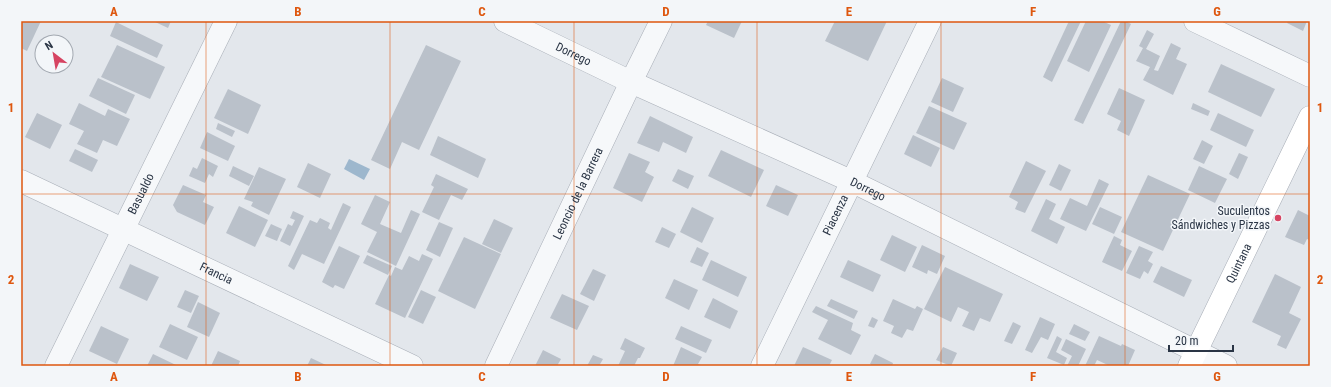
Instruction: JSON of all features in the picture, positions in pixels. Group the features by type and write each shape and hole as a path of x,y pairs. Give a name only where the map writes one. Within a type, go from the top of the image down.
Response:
{"main road":[{"name":"Quintana","path":"1192,359 1310,117"}],"street":[{"name":"Basualdo","path":"56,366 226,21"},
{"name":"Dorrego","path":"505,21 630,82 851,181 1192,359 1226,366"},
{"name":"Leoncio de la Barrera","path":"496,366 630,82 661,21"},
{"name":"Piacenza","path":"762,366 930,21"},
{"path":"1195,21 1310,76"},
{"name":"Francia","path":"21,181 412,366"}],"water":[{"path":"349,159 370,169 364,180 344,169"}],"building":[{"path":"21,21 41,21 27,51 21,48"},
{"path":"153,21 171,21 168,28"},
{"path":"708,21 742,21 734,38 706,25"},
{"path":"835,21 887,21 868,61 825,41"},
{"path":"1069,21 1081,21 1052,82 1043,77"},
{"path":"1086,21 1102,21 1111,25 1089,72 1067,61"},
{"path":"1121,21 1131,24 1083,124 1074,120"},
{"path":"1288,21 1307,21 1303,31 1287,23"},
{"path":"116,22 163,45 157,58 110,36"},
{"path":"1147,30 1154,34 1146,49 1160,56 1154,70 1158,71 1171,43 1181,48 1176,59 1187,64 1173,95 1143,80 1150,67 1136,61 1143,48 1139,46"},
{"path":"117,45 165,67 150,99 101,77"},
{"path":"426,45 461,61 419,150 402,142 390,169 371,160"},
{"path":"1221,64 1275,89 1261,117 1208,92"},
{"path":"98,78 135,95 126,114 89,96"},
{"path":"942,78 964,88 953,112 931,102"},
{"path":"1119,88 1145,100 1129,136 1117,130 1121,121 1107,114"},
{"path":"228,89 261,105 248,134 214,118"},
{"path":"79,103 105,116 108,109 130,119 117,146 103,140 97,153 77,144 84,131 69,124"},
{"path":"1193,103 1210,111 1208,116 1191,109"},
{"path":"929,106 967,123 954,150 916,133"},
{"path":"37,113 62,125 50,149 25,137"},
{"path":"1218,113 1254,130 1246,147 1210,130"},
{"path":"650,116 693,137 686,153 663,142 659,152 637,143"},
{"path":"218,123 235,131 232,137 216,129"},
{"path":"207,132 235,146 228,161 200,148"},
{"path":"913,135 940,148 931,167 904,154"},
{"path":"438,136 486,159 478,178 430,155"},
{"path":"1202,140 1213,146 1204,164 1193,159"},
{"path":"75,149 98,160 92,172 69,161"},
{"path":"721,150 764,170 751,197 708,176"},
{"path":"629,153 650,162 645,172 654,177 642,202 613,188"},
{"path":"1239,153 1248,157 1238,179 1229,174"},
{"path":"202,158 218,166 213,177 209,174 205,183 189,176 193,167 197,169"},
{"path":"1026,161 1046,171 1025,213 1015,209 1018,202 1009,197"},
{"path":"308,163 331,174 320,198 297,187"},
{"path":"1059,164 1071,170 1061,191 1049,185"},
{"path":"233,166 254,176 249,186 229,176"},
{"path":"1199,166 1227,179 1215,203 1188,190"},
{"path":"259,167 286,179 269,215 251,206 253,202 244,199"},
{"path":"678,169 694,176 688,189 672,181"},
{"path":"436,174 468,189 462,200 451,195 439,220 422,212 434,187 431,185"},
{"path":"1148,175 1190,194 1163,251 1121,232"},
{"path":"1099,179 1109,184 1086,231 1060,219 1070,198 1087,206"},
{"path":"183,185 206,195 203,202 214,207 205,225 177,212 173,205"},
{"path":"776,185 798,195 788,216 766,206"},
{"path":"375,195 390,202 380,224 401,233 411,210 420,214 396,266 367,252 377,232 361,224"},
{"path":"1046,199 1056,204 1049,219 1065,227 1057,244 1031,231"},
{"path":"343,203 351,207 324,264 302,254 294,270 288,266 310,220 317,223 320,218 330,223 328,228 331,230"},
{"path":"239,206 268,220 255,247 226,233"},
{"path":"692,207 714,218 702,243 680,232"},
{"path":"1100,207 1122,217 1114,234 1092,224"},
{"path":"1298,210 1310,216 1310,240 1307,239 1304,245 1285,237"},
{"path":"293,211 304,216 290,246 280,241 288,224 292,226 295,220 290,218"},
{"path":"494,219 513,228 501,253 482,244"},
{"path":"439,222 453,228 440,257 426,250"},
{"path":"271,224 282,229 277,241 265,236"},
{"path":"662,227 676,234 669,248 655,242"},
{"path":"892,235 917,247 905,272 880,260"},
{"path":"1114,236 1122,240 1120,245 1132,251 1122,271 1102,262"},
{"path":"464,237 501,254 475,309 438,291"},
{"path":"922,245 945,256 937,274 928,270 927,274 912,267"},
{"path":"339,246 360,256 344,289 335,285 333,288 322,282"},
{"path":"1139,246 1153,252 1148,261 1153,264 1148,274 1144,271 1140,279 1126,273"},
{"path":"697,247 709,253 702,267 690,262"},
{"path":"422,254 433,259 405,318 375,304 389,275 391,276 395,267 402,270 409,256 419,261"},
{"path":"367,255 392,266 388,275 363,263"},
{"path":"711,260 747,277 738,297 702,280"},
{"path":"848,260 881,275 873,292 840,277"},
{"path":"130,264 159,277 147,301 119,288"},
{"path":"1161,266 1192,280 1184,297 1153,282"},
{"path":"945,267 1003,294 990,322 980,318 974,331 962,326 969,312 958,307 951,322 924,309"},
{"path":"593,269 606,275 594,301 580,294"},
{"path":"1275,274 1301,287 1289,313 1301,319 1286,349 1277,345 1281,336 1252,322"},
{"path":"674,279 698,290 689,310 665,298"},
{"path":"185,290 199,296 191,313 177,307"},
{"path":"421,290 436,297 423,324 408,317"},
{"path":"562,294 589,306 577,330 550,318"},
{"path":"713,298 738,311 730,329 704,317"},
{"path":"831,299 858,311 854,319 827,306"},
{"path":"893,299 915,309 917,306 923,309 913,331 907,329 902,338 891,333 894,326 883,321"},
{"path":"198,302 220,313 209,337 187,327"},
{"path":"816,306 853,323 851,330 861,335 851,355 818,339 828,320 812,312"},
{"path":"872,317 878,320 874,328 868,326"},
{"path":"1040,317 1055,324 1048,340 1041,337 1032,353 1025,350"},
{"path":"1013,322 1021,326 1012,344 1004,341"},
{"path":"170,324 198,337 187,360 159,347"},
{"path":"1074,324 1090,332 1085,341 1069,334"},
{"path":"101,326 129,339 117,364 89,351"},
{"path":"681,326 712,340 706,353 675,339"},
{"path":"1057,336 1062,339 1056,352 1067,358 1064,365 1047,358"},
{"path":"1099,336 1121,346 1122,344 1135,350 1128,366 1110,366 1097,360 1094,366 1085,366"},
{"path":"625,338 645,348 634,366 618,366 625,351 620,349"},
{"path":"1066,339 1086,349 1078,366 1067,366 1072,356 1061,350"},
{"path":"681,347 702,357 698,364 704,366 673,366"},
{"path":"803,347 832,360 829,366 794,366"},
{"path":"943,347 957,353 951,366 936,360"},
{"path":"543,350 561,359 557,366 535,366"},
{"path":"218,351 240,361 238,366 211,366"},
{"path":"153,354 178,366 147,366"},
{"path":"875,354 893,363 892,366 873,366 870,364"},
{"path":"593,355 603,359 599,366 587,366"},
{"path":"311,358 328,366 307,366"}],"place":[{"name":"Suculentos Sándwiches y Pizzas","path":"1278,218"}]}
